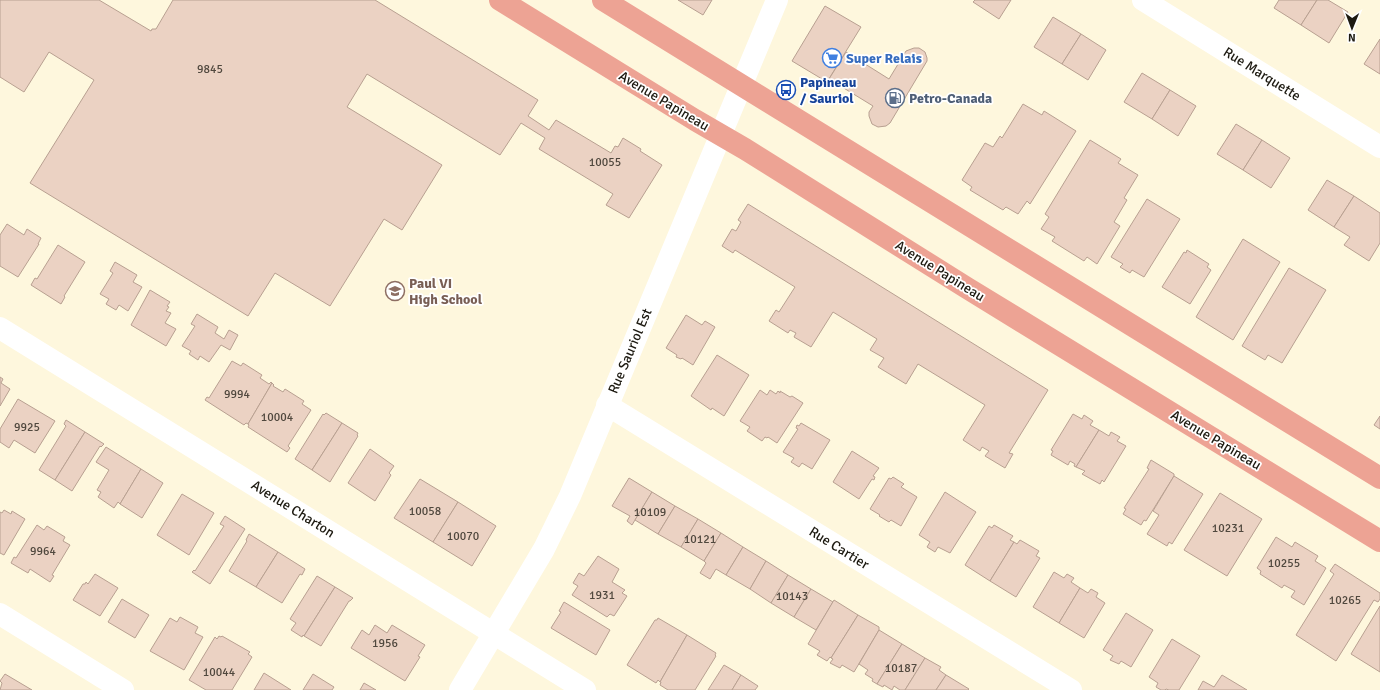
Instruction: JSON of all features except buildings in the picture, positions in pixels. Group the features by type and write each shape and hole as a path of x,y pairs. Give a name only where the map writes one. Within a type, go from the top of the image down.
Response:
{"main road":[{"name":"Avenue Papineau","path":"500,0 720,135 752,153 967,288 1380,541"},
{"path":"603,0 1380,478"}],"street":[{"name":"Rue Sauriol Est","path":"460,690 544,549 570,496 777,0"},
{"name":"Rue Marquette","path":"1143,0 1380,147"},
{"name":"Avenue Charton","path":"0,328 585,690"},
{"name":"Rue Cartier","path":"607,406 1071,690"},
{"path":"0,614 123,690"}],"place":[{"name":"Super Relais","path":"832,58"},
{"name":"Papineau / Sauriol","path":"786,90"},
{"name":"Petro-Canada","path":"895,98"},
{"name":"Paul VI High School","path":"395,291"}]}
